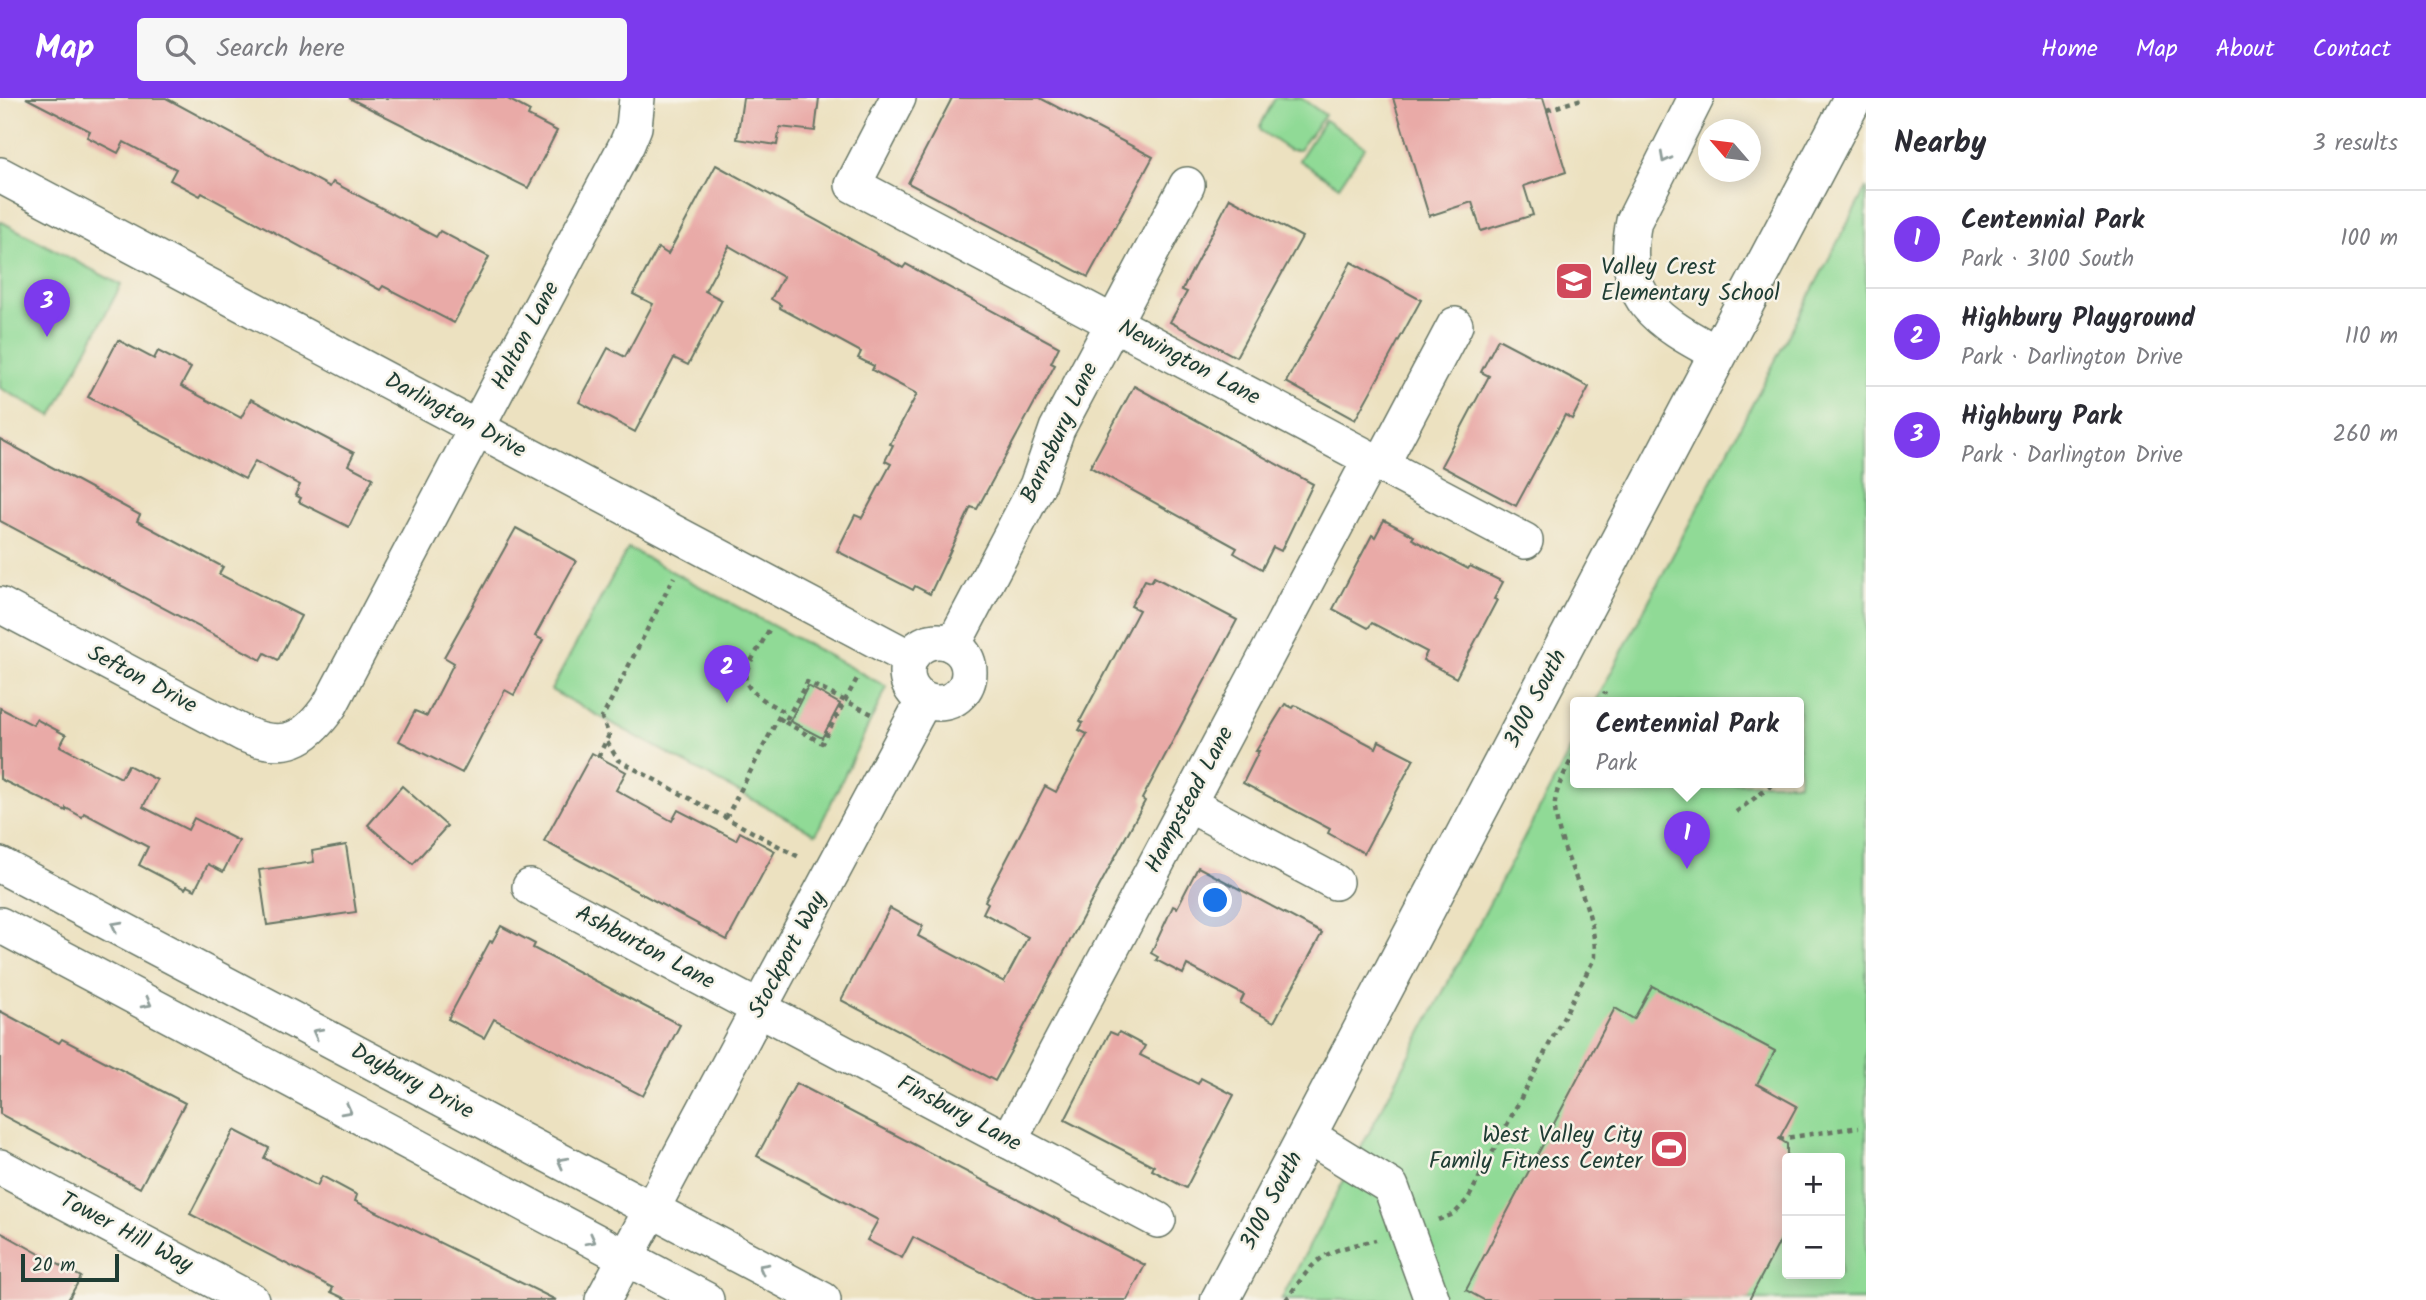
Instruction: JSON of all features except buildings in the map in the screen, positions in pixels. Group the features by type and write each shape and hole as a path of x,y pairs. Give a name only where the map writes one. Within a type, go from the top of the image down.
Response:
{"main road":[{"name":"3100 South","path":"1220,1300 1853,98"}],"street":[{"name":"Halton Lane","path":"288,742 305,734 330,705 627,144 634,127 636,98"},
{"name":"Newington Lane","path":"898,98 853,185 1525,541"},
{"path":"1696,98 1638,212 1630,242 1630,262 1634,281 1654,314 1668,327 1718,354"},
{"name":"Darlington Drive","path":"0,174 910,658"},
{"name":"Barnsbury Lane","path":"953,645 1037,486 1056,429 1187,185"},
{"name":"Hampstead Lane","path":"1009,1142 1188,804 1376,462 1455,325"},
{"name":"Sefton Drive","path":"0,605 244,734 260,740 288,742"},
{"path":"944,642 953,645 963,654 969,667 968,680 962,692 950,701 937,704 924,700 910,686 907,677 910,658 924,644 944,642"},
{"name":"Stockport Way","path":"603,1300 924,700"},
{"path":"1188,804 1335,882"},
{"name":"Daybury Drive","path":"0,865 823,1300"},
{"name":"Ashburton Lane","path":"530,887 760,1009"},
{"path":"0,925 706,1300"},
{"name":"Finsbury Lane","path":"760,1009 1158,1220"},
{"path":"1307,1135 1391,1187 1432,1300"},
{"name":"Tower Hill Way","path":"0,1167 251,1300"}],"path":[{"path":"1547,110 1584,98"},
{"path":"598,757 609,735 602,718 674,577"},
{"path":"726,818 782,711 752,694 746,687 744,676 769,630"},
{"path":"779,718 822,743 859,675"},
{"path":"785,722 807,682 874,715"},
{"path":"1603,697 1605,692"},
{"path":"607,742 618,760 799,858"},
{"path":"1286,1300 1314,1261 1343,1247 1454,1214 1468,1199 1595,957 1595,935 1587,899 1568,855 1555,807 1570,766"},
{"path":"1736,812 1768,788"},
{"path":"1779,1139 1859,1127"}],"green space":[{"path":"1275,98 1301,98 1325,115 1299,150 1289,150 1261,131 1260,126"},
{"path":"1325,120 1365,147 1339,186 1299,160"},
{"path":"1866,188 1866,1300 1281,1300 1570,751 1570,788 1804,788 1804,697 1598,697"},
{"path":"0,221 121,285 52,416 0,388"},
{"path":"628,548 887,687 816,834 551,690"}],"place":[{"name":"Valley Crest Elementary School","path":"1574,281"},
{"name":"Highbury Park","path":"47,337"},
{"name":"Highbury Playground","path":"727,703"},
{"name":"Centennial Park","path":"1687,869"},
{"name":"West Valley City Family Fitness Center","path":"1669,1149"}]}
